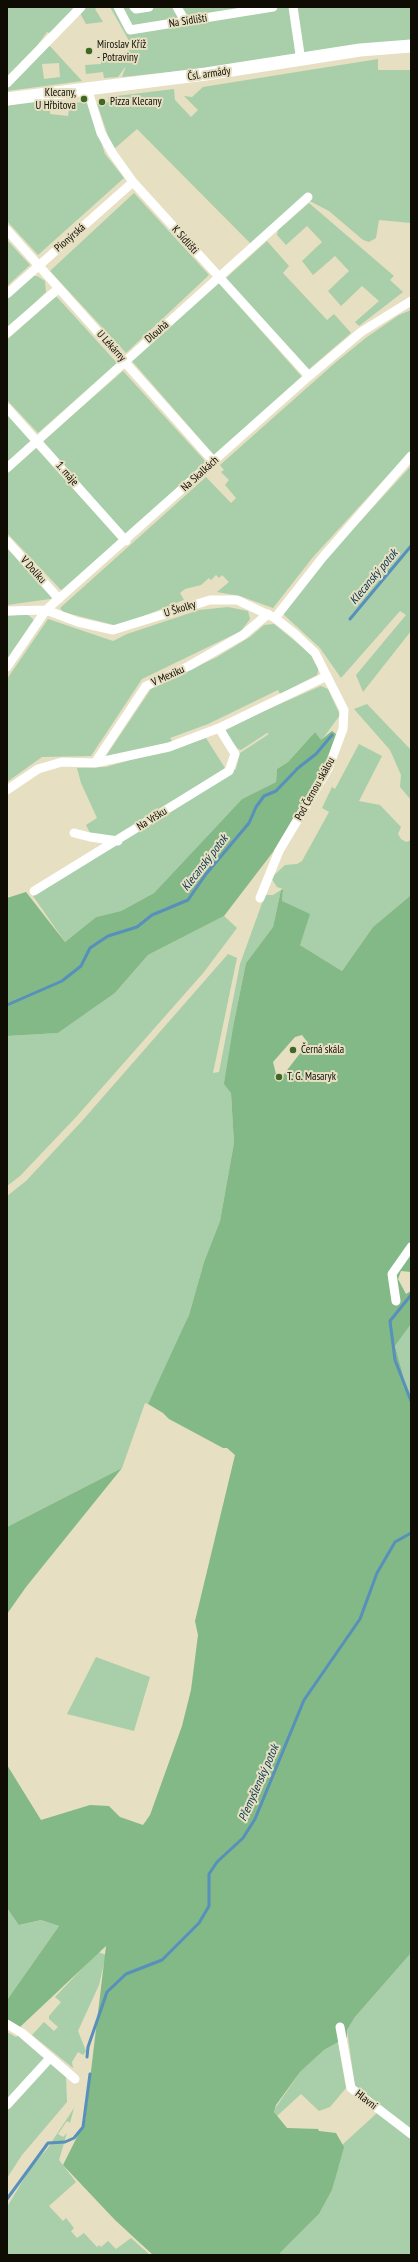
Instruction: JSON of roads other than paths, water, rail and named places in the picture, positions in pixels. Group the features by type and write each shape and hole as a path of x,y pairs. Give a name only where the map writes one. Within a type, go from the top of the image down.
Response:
{"street":[{"path":"7,83 81,7"},
{"name":"Na Sídlišti","path":"118,7 130,30 273,7"},
{"path":"134,7 136,9 148,7"},
{"path":"177,7 185,21"},
{"path":"293,7 301,61"},
{"name":"Čsl. armády","path":"7,99 301,61 360,50 411,46"},
{"name":"K Sídlišti","path":"87,88 101,133 113,154 133,182 309,376"},
{"name":"Pionýrská","path":"7,294 133,182"},
{"name":"Dlouhá","path":"7,468 124,361 219,278 308,197"},
{"name":"U Lékárny","path":"7,230 39,264 214,462"},
{"path":"7,333 59,288"},
{"name":"Na Skalkách","path":"7,667 46,610 126,541 309,376 361,332 411,301"},
{"name":"1. máje","path":"7,408 38,440 126,541"},
{"name":"V Mexiku","path":"95,763 146,686 189,666 243,635 271,616 411,456"},
{"name":"V Dolíku","path":"7,541 59,599"},
{"name":"U Školky","path":"7,611 46,610 78,622 113,630 210,600 237,600 271,616 295,634 315,653 327,676"},
{"path":"7,790 20,780 44,768 62,762 95,763 169,747 219,728 327,676"},
{"name":"Pod Černou skálou","path":"260,898 279,851 315,793 338,745 343,729 344,710 327,676"},
{"name":"Na Vršku","path":"34,890 118,841 229,771 235,754 219,728"},
{"path":"74,833 90,838 118,841"},
{"path":"396,1301 392,1274 411,1247"},
{"path":"7,2024 22,2033 75,2079"},
{"name":"Hlavní","path":"340,2027 351,2088 411,2134"},
{"path":"7,2105 50,2058"}],"waterway":[{"name":"Klecanský potok","path":"350,619 411,546"},
{"name":"Klecanský potok","path":"7,1005 62,981 81,966 90,948 108,936 137,927 152,915 188,900 206,874 249,823 256,807 264,796 276,791 298,768 316,754 332,735"},
{"name":"Přemyšlenský potok","path":"411,1295 390,1321 395,1360 411,1401"},
{"name":"Přemyšlenský potok","path":"87,2057 88,2047 107,1992 126,1974 162,1960 199,1923 209,1906 209,1874 217,1862 243,1838 255,1819 304,1700 360,1619 377,1573 395,1542 411,1533"},
{"name":"Přemyšlenský potok","path":"7,2199 48,2143 65,2142 74,2138 83,2127 90,2074"}],"place":[{"name":"Miroslav Kříž - Potraviny","path":"89,51"},
{"name":"Klecany, U Hřbitova","path":"84,99"},
{"name":"Pizza Klecany","path":"102,102"},
{"name":"Černá skála","path":"293,1050"},
{"name":"T. G. Masaryk","path":"279,1077"}]}
